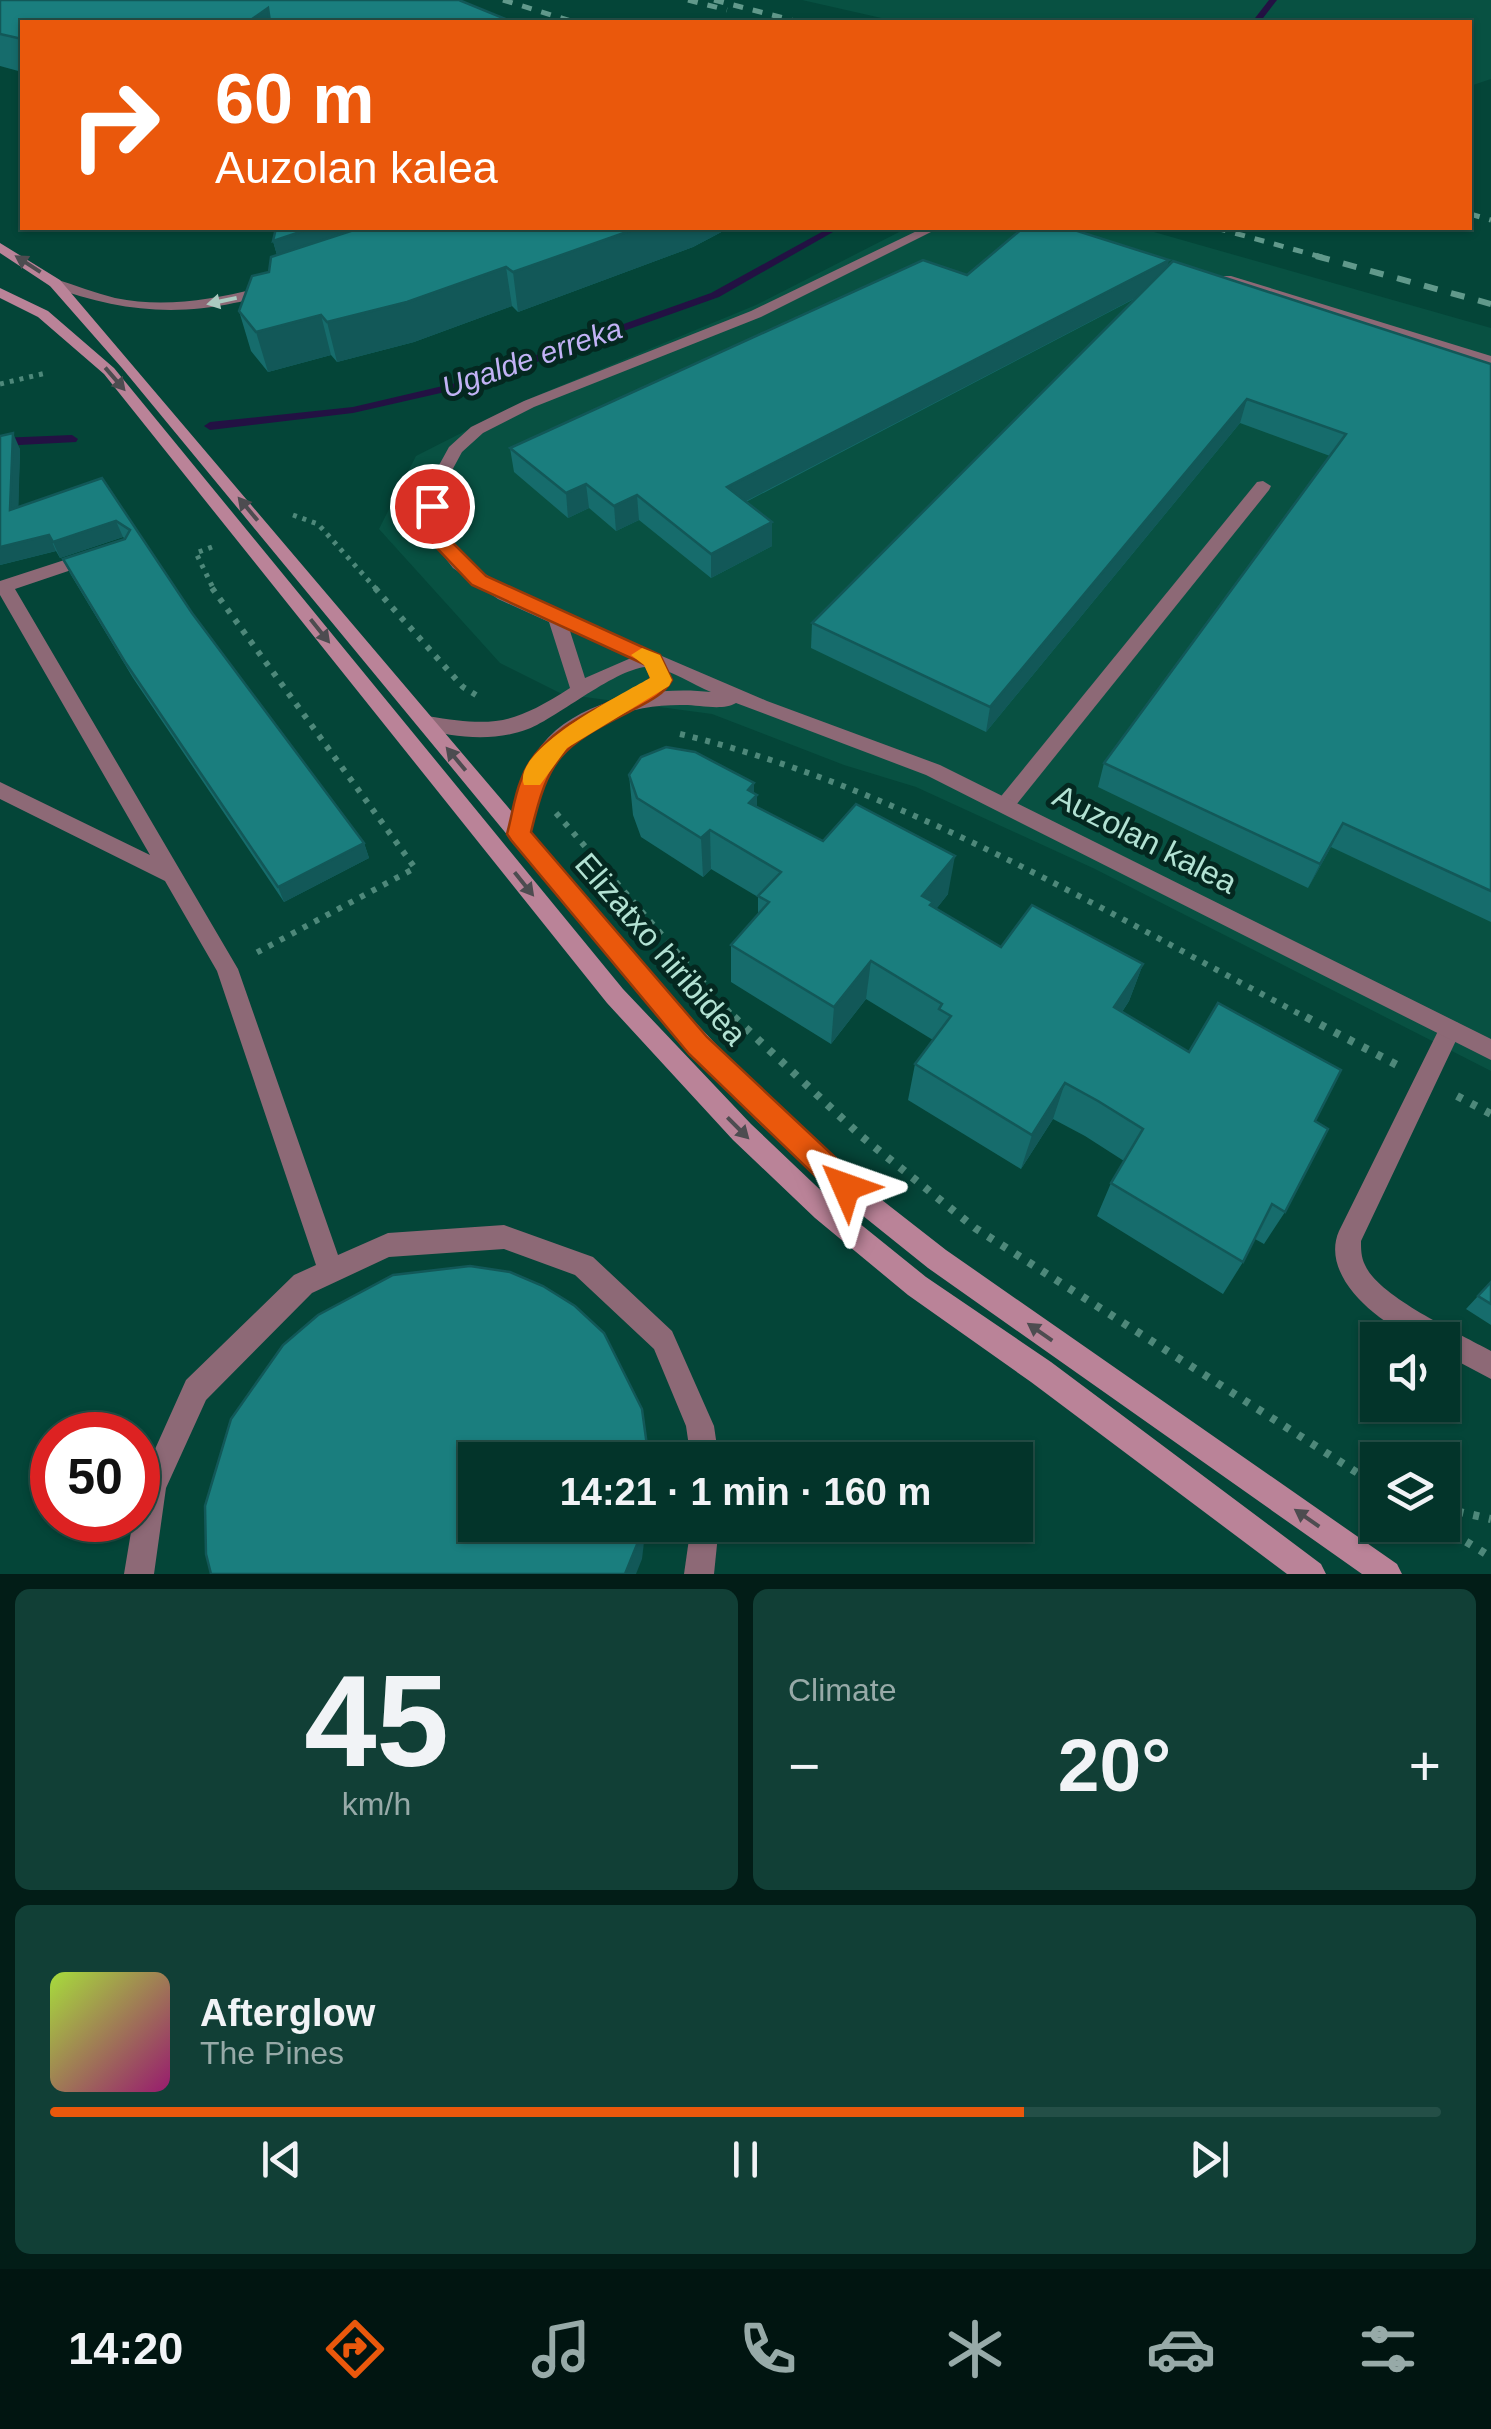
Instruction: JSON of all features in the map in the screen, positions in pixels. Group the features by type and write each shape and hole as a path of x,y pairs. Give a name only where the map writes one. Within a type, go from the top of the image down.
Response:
{"main road":[{"name":"Elizatxo hiribidea","path":"0,247 55,283 698,1046 846,1187 937,1259 1386,1574"},
{"name":"Elizatxo hiribidea","path":"0,292 43,314 109,371 615,996 742,1132 824,1210 917,1286 1041,1372 1311,1574"}],"street":[{"name":"Auzolan kalea","path":"928,230 756,314 476,430 442,468 432,506 444,546 479,581 760,706 933,770 1491,1050"},
{"path":"1212,274 1491,362"},
{"path":"55,283 128,308 169,310 214,303 285,284"},
{"path":"1005,805 1263,486"},
{"path":"107,552 2,587 227,969 331,1271"},
{"path":"557,618 579,688"},
{"name":"Auzolan kalea","path":"519,834 532,778 544,758 581,726 626,704 662,680 653,660"},
{"path":"427,724 485,732 520,724 620,666 653,660"},
{"name":"Auzolan kalea","path":"626,704 670,695 760,706"},
{"path":"0,790 171,875"},
{"path":"1450,1030 1348,1240 1347,1255 1362,1286 1377,1300 1491,1366"},
{"path":"140,1574 152,1487 196,1390 303,1284 388,1244 504,1237 584,1266 663,1340 700,1426 702,1442"},
{"path":"699,1574 702,1542"}],"path":[{"path":"0,384 46,373"},
{"path":"298,513 318,524 463,688 493,698"},
{"path":"222,542 196,553 212,588 416,868 227,969"},
{"path":"668,731 754,752 900,806 1491,1114"},
{"path":"558,798 555,812 742,1027 862,1136 991,1239 1360,1475"},
{"path":"1460,1512 1491,1519"},
{"path":"1460,1538 1491,1558"}],"shaded area":[{"path":"802,0 1491,0 1491,79 1472,85 1472,20 890,20"},
{"path":"903,230 1147,230 1491,328 1491,1071 1095,869 916,787 844,765 712,714 562,694 500,663 379,529 416,456 526,400 756,305"}],"building":[{"path":"0,0 459,0 508,20 270,20 268,8 251,20 20,20 20,39 0,34"},
{"path":"276,230 306,230 273,241"},
{"path":"354,230 632,230 513,272 506,267 407,302 327,322 321,315 256,332 239,311 252,276 269,272 271,257"},
{"path":"1021,230 1074,230 1169,260 727,487 772,522 711,554 637,495 614,506 586,484 566,493 510,448 923,260 967,275"},
{"path":"1173,261 1491,364 1491,891 1343,823 1320,864 1104,763 1346,434 1247,399 990,707 812,623"},
{"path":"13,433 10,510 102,478 192,613 364,843 278,887 125,662 63,559 125,539 130,530 116,521 53,542 49,535 0,547 0,436"},
{"path":"666,747 695,752 754,783 748,790 757,795 749,803 823,841 856,804 955,856 922,896 933,902 930,905 1001,947 1032,905 1143,964 1114,1007 1189,1052 1218,1003 1341,1070 1315,1121 1328,1129 1285,1212 1272,1204 1243,1262 1111,1183 1143,1129 1098,1101 1065,1083 1032,1135 915,1064 951,1016 939,1009 942,1004 871,961 834,1007 731,945 769,902 758,896 781,872 710,830 701,838 637,798 629,775 641,757"},
{"path":"470,1266 510,1272 575,1306 604,1333 642,1409 646,1442 458,1442 458,1542 638,1542 625,1574 211,1574 206,1554 205,1506 231,1419 283,1345 318,1315 393,1275"},
{"path":"1491,1282 1491,1304 1478,1296"}],"waterway":[{"name":"Ugalde erreka","path":"1258,20 1273,0"},
{"name":"Ugalde erreka","path":"210,426 353,410 463,385 715,295 831,230"},
{"name":"Ugalde erreka","path":"0,442 72,439"}],"railway":[{"path":"503,0 568,20"},
{"path":"688,0 727,10"},
{"path":"714,0 791,20"},
{"path":"1472,215 1491,220"},
{"path":"1223,230 1325,258"},
{"path":"1316,256 1491,304"}],"slow traffic":[{"path":"532,779 559,742 605,712 651,691 662,680 653,660 642,655"}],"route":[{"path":"432,506 444,546 479,581 653,660 660,671 662,680 651,691 581,726 544,758 532,778 519,834 698,1046 846,1187"}]}
